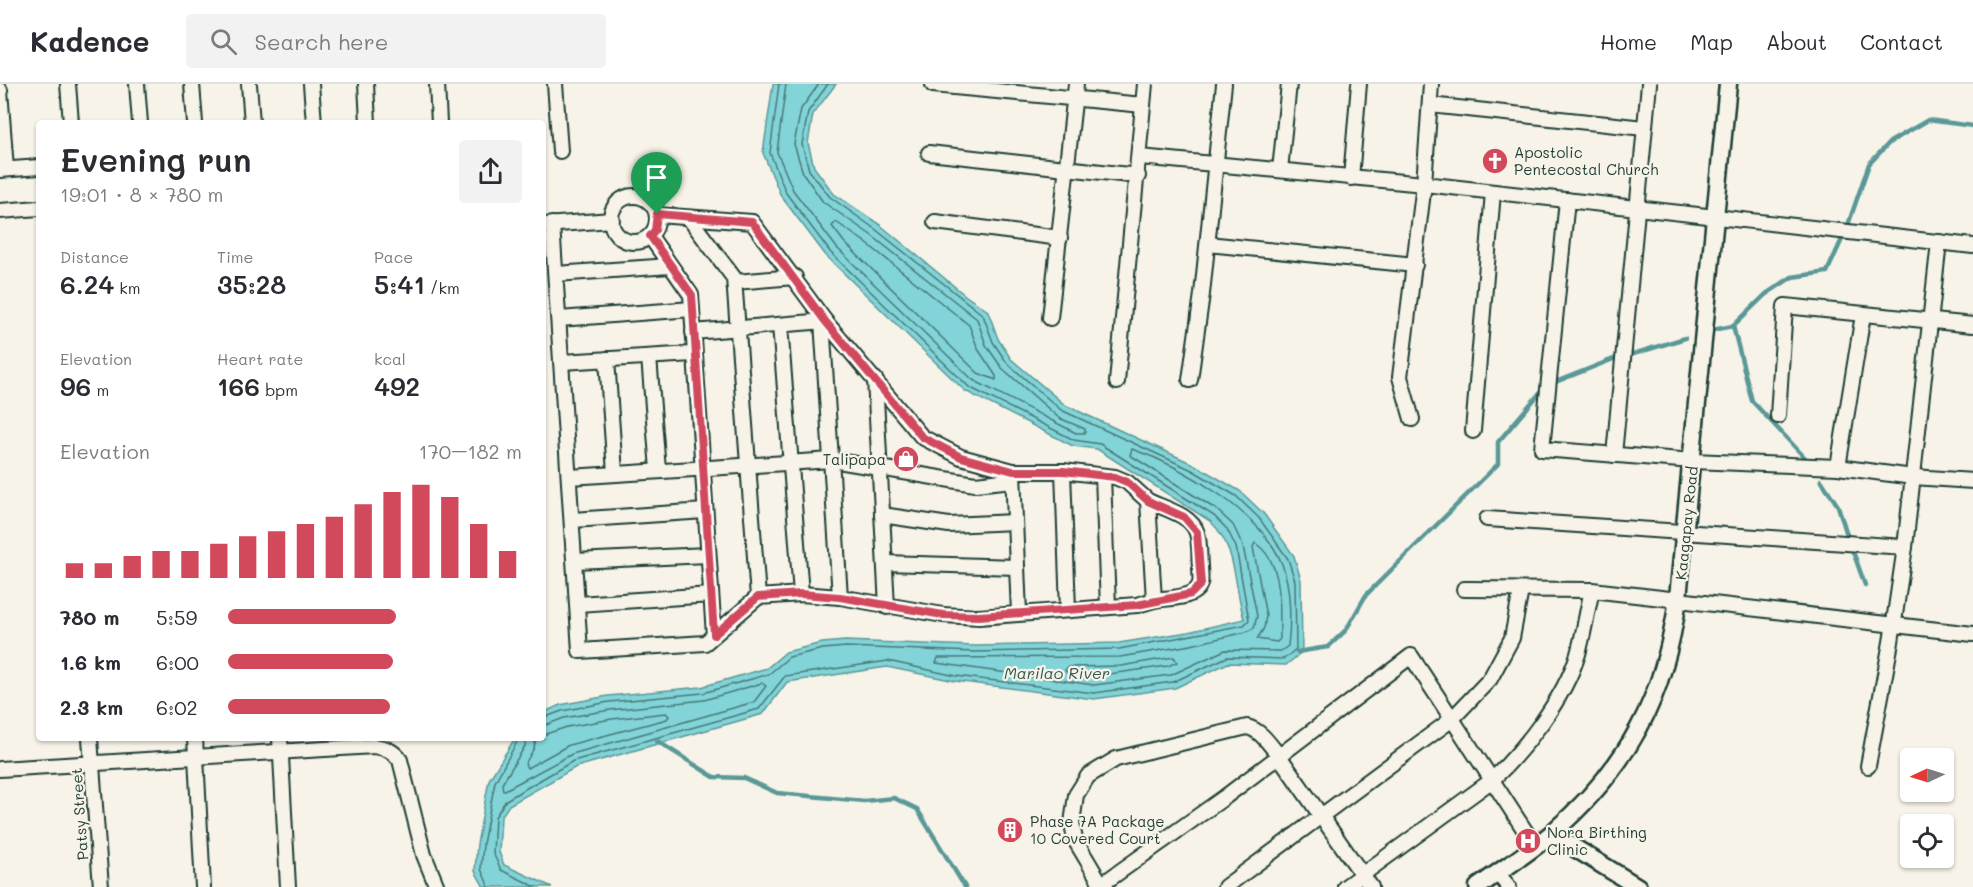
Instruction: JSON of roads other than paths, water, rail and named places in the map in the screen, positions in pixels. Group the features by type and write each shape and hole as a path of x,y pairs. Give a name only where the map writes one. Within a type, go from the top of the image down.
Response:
{"street":[{"path":"68,84 71,120"},
{"path":"137,84 140,120"},
{"path":"192,84 195,120"},
{"path":"249,84 252,120"},
{"path":"311,84 314,120"},
{"path":"366,84 368,120"},
{"path":"437,84 439,120"},
{"path":"555,84 560,151"},
{"path":"1050,318 1076,84"},
{"path":"1117,382 1140,157 1145,84"},
{"path":"1190,380 1208,244 1224,84"},
{"path":"1280,170 1289,84"},
{"path":"1351,178 1359,84"},
{"path":"1412,419 1400,376 1424,184 1431,84"},
{"path":"1614,455 1649,84"},
{"name":"Kaagapay Road","path":"1478,887 1552,834 1604,780 1644,722 1661,681 1673,638 1678,598 1728,84"},
{"path":"933,85 1143,105"},
{"path":"0,90 3,170 36,167"},
{"path":"1430,105 1644,128"},
{"path":"929,153 1138,176"},
{"path":"1140,157 1717,215 1973,246"},
{"path":"1473,430 1493,192"},
{"path":"632,196 651,202 657,214 655,230 650,236 638,241 626,240 616,232 612,220 612,213 619,202 632,196"},
{"path":"1567,200 1542,449 1693,461 1838,467 1913,477 1973,481"},
{"path":"0,211 36,208"},
{"path":"657,214 752,222 795,277 824,321 922,437 961,457 1013,475"},
{"path":"689,218 735,282 758,597"},
{"path":"570,477 832,460 975,484 1013,475 1063,471 1103,476 1127,482 1148,501 1184,517 1193,526 1197,532 1201,584 1197,590 1185,595 1137,605 979,616 943,615 886,607 840,597 801,594 758,597 705,643 580,651 559,319 547,225 612,220"},
{"path":"935,222 1060,238"},
{"path":"650,236 692,295 693,354 714,635"},
{"path":"1868,766 1894,625 1905,547 1939,242"},
{"path":"1208,244 1415,265"},
{"path":"555,274 670,266"},
{"path":"735,282 795,277"},
{"path":"1778,416 1785,306 1973,325"},
{"path":"559,319 692,309"},
{"path":"1838,467 1863,315"},
{"path":"693,332 824,321"},
{"path":"824,321 840,597"},
{"path":"780,325 801,594"},
{"path":"562,362 693,354"},
{"path":"649,357 658,470"},
{"path":"607,359 615,473"},
{"path":"875,379 886,607"},
{"path":"1063,471 1068,610"},
{"path":"1013,475 1019,613"},
{"path":"1103,476 1108,608"},
{"path":"1148,501 1154,600"},
{"path":"573,520 705,511"},
{"path":"882,515 949,525 1015,522"},
{"path":"1487,519 1684,530 1905,547"},
{"path":"575,561 708,555"},
{"path":"885,563 1017,567"},
{"path":"1464,589 1592,590 1678,598 1973,634"},
{"path":"1225,887 1451,720 1490,680 1512,638 1521,590"},
{"path":"1345,887 1491,781 1511,762 1547,716 1577,656 1592,590"},
{"path":"578,604 711,595"},
{"path":"1371,887 1279,756 1253,729 1239,728 1116,759 1088,776 1076,795 1072,823 1076,840 1100,886 1279,756 1411,656 1535,846"},
{"name":"Patsy Street","path":"90,741 100,887"},
{"path":"195,741 203,887"},
{"path":"0,769 196,757 280,745 361,742 385,748 400,760 424,855 437,887"},
{"path":"280,745 288,887"},
{"path":"1552,834 1637,887"},
{"path":"1497,873 1509,887"}],"water":[{"name":"Marilao River","path":"773,84 836,84 813,114 808,143 814,167 834,194 879,224 966,296 988,311 998,339 1011,359 1065,405 1195,465 1240,491 1264,514 1294,556 1301,580 1302,652 1286,665 1228,663 1175,688 1094,699 955,681 887,667 787,682 763,714 576,767 509,805 501,817 499,852 504,865 552,887 484,887 475,871 477,844 489,780 513,741 546,741 546,712 560,705 608,696 701,687 767,668 786,652 822,643 845,641 975,646 1119,643 1188,632 1244,619 1230,554 1219,531 1210,521 1097,449 1073,446 965,391 827,257 781,196 763,153"}],"waterway":[{"path":"1849,222 1869,164 1890,142 1928,120 1973,126"},
{"path":"1712,330 1733,326 1766,294 1792,277 1827,272 1843,237"},
{"path":"1733,326 1752,401 1807,460"},
{"path":"1627,356 1685,338"},
{"path":"1553,383 1616,358"},
{"path":"1297,652 1328,647 1346,630 1366,595 1498,464 1498,442 1544,388"},
{"path":"1821,480 1838,506 1848,538"},
{"path":"1851,546 1865,585"},
{"path":"657,741 714,777 744,778 777,793 864,801 894,798 917,809 965,887"}],"place":[{"name":"Apostolic Pentecostal Church","path":"1495,161"},
{"name":"Talipapa","path":"906,459"},
{"name":"Phase 7A Package 10 Covered Court","path":"1010,830"},
{"name":"Nora Birthing Clinic","path":"1528,841"}]}
